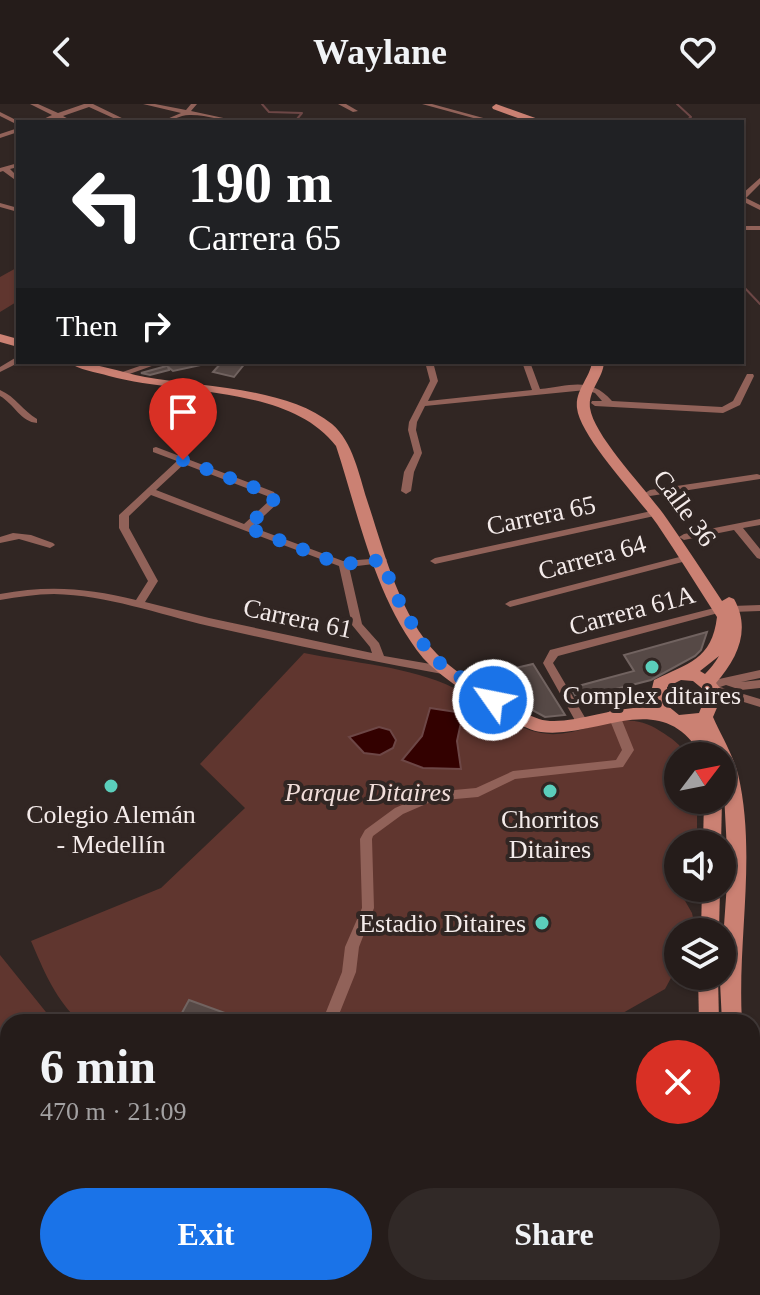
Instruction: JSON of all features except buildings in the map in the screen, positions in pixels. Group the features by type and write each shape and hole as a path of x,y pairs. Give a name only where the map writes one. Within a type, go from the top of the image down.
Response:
{"main road":[{"path":"495,111 530,120"},
{"path":"81,364 118,375 285,404 322,420 335,432 342,445 395,594 420,642 430,656 448,671 539,726 555,728 618,712 639,710 673,719 695,721 705,717 737,624 727,609"},
{"name":"Calle 36","path":"597,396 598,364"},
{"name":"Calle 36","path":"605,364 594,416 599,429 684,537 727,609"},
{"name":"Calle 36","path":"597,396 583,406 589,426 727,609"},
{"path":"618,712 660,684 708,662 724,627 727,609"},
{"path":"679,674 697,676 714,684"},
{"path":"660,684 656,696 659,706 702,742"},
{"path":"705,717 729,772 734,807 737,869 730,982 732,1014"},
{"path":"708,990 709,1014"}],"street":[{"path":"33,104 66,120"},
{"path":"46,120 89,104 123,120"},
{"path":"146,104 232,120"},
{"path":"168,120 186,113 194,104"},
{"path":"341,104 355,111"},
{"path":"425,104 475,117 495,111"},
{"path":"214,120 221,117"},
{"path":"744,196 760,180"},
{"path":"118,375 153,364"},
{"path":"406,491 409,472 418,453 413,422 434,381 430,364"},
{"path":"527,364 537,392"},
{"path":"423,404 537,392 730,409 746,389 750,376"},
{"path":"0,393 18,402 26,417 34,421"},
{"path":"156,450 271,494 274,502 246,527"},
{"path":"139,603 153,581 123,521 129,509 183,460"},
{"path":"650,493 757,477"},
{"path":"150,491 339,566 382,560"},
{"name":"Carrera 65","path":"435,561 656,513"},
{"path":"684,537 760,522"},
{"path":"737,527 760,556"},
{"path":"0,540 12,535 25,536 50,545"},
{"name":"Carrera 64","path":"510,604 687,558"},
{"path":"339,566 357,625 375,646 379,657"},
{"name":"Carrera 61","path":"0,597 81,591 205,621 448,671"},
{"name":"Carrera 61A","path":"581,721 548,663 554,653 727,609 760,608"},
{"path":"714,684 760,674"},
{"path":"714,684 760,684"},
{"path":"714,684 760,703"},
{"path":"332,1014 349,972 352,947 368,908 366,839 369,833 399,811 432,797 478,792 513,775 619,764 628,750 618,712"}],"green space":[{"path":"16,268 16,302 0,312 0,277"},
{"name":"Parque Ditaires","path":"304,653 399,670 437,681 507,720 541,733 571,732 615,721 645,723 676,742 664,742 664,814 697,814 697,830 664,830 664,902 686,902 693,918 664,918 664,990 621,1014 72,1014 57,994 31,941 161,888 245,808 200,764"},
{"path":"0,955 48,1014 0,1014"}],"shaded area":[{"path":"430,708 463,713 457,741 461,769 423,768 402,760 422,736"},
{"path":"379,727 390,730 396,740 393,748 380,755 364,753 349,737"}],"waterway":[{"path":"262,104 269,112 302,113 297,119 305,120"},
{"path":"677,104 691,117 687,120"},
{"path":"744,287 760,304"}],"place":[{"name":"Complex ditaires","path":"652,667"},
{"name":"Colegio Alemán - Medellín","path":"111,786"},
{"name":"Chorritos Ditaires","path":"550,791"},
{"name":"Estadio Ditaires","path":"542,923"}],"route":[{"path":"183,460 271,494 274,502 246,527 343,564 382,560 395,594 430,656 493,700"}]}
